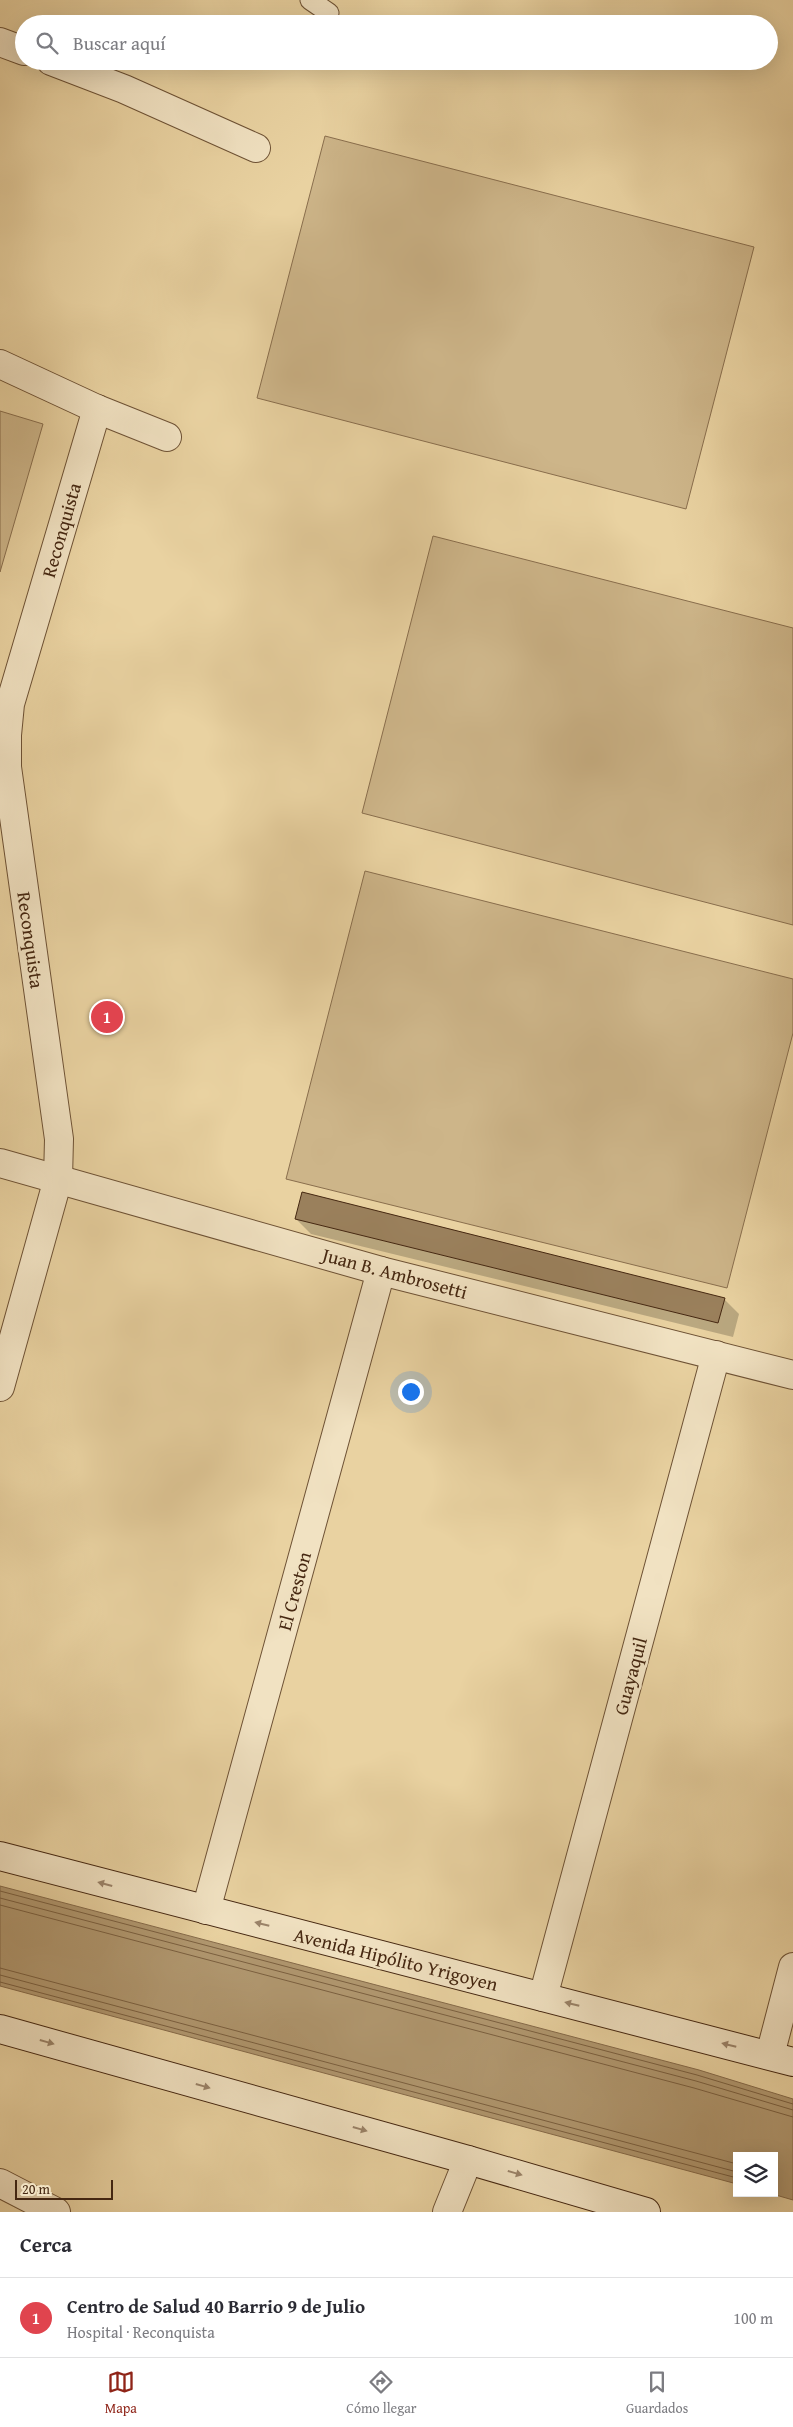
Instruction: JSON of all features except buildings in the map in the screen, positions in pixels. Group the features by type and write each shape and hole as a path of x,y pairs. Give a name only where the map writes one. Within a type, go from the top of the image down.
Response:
{"street":[{"path":"0,42 15,48"},
{"path":"74,70 124,89 256,148"},
{"path":"0,364 97,409 167,437"},
{"name":"Reconquista","path":"0,1387 58,1179 59,1139 7,767 6,735 10,704 97,409"},
{"name":"Juan B. Ambrosetti","path":"0,1163 381,1271 793,1375"},
{"name":"El Creston","path":"206,1910 381,1271"},
{"name":"Guayaquil","path":"543,1997 716,1355"},
{"name":"Avenida Hipólito Yrigoyen","path":"0,1856 781,2059"},
{"path":"781,2059 793,1967"},
{"path":"0,2029 468,2160 646,2212"},
{"path":"447,2212 468,2160"},
{"path":"0,2183 56,2212"}],"lane":[{"path":"310,0 329,13"}],"shaded area":[{"path":"325,136 754,247 686,509 257,398"},
{"path":"0,411 43,424 0,572"},
{"path":"433,536 793,628 793,925 362,813"},
{"path":"365,871 793,979 793,1033 727,1288 286,1179"}],"water":[{"path":"0,1886 699,2070 793,2099 793,2200 778,2196 778,2152 733,2152 733,2183 0,1986"}],"place":[{"name":"Centro de Salud 40 Barrio 9 de Julio","path":"107,1017"}]}
